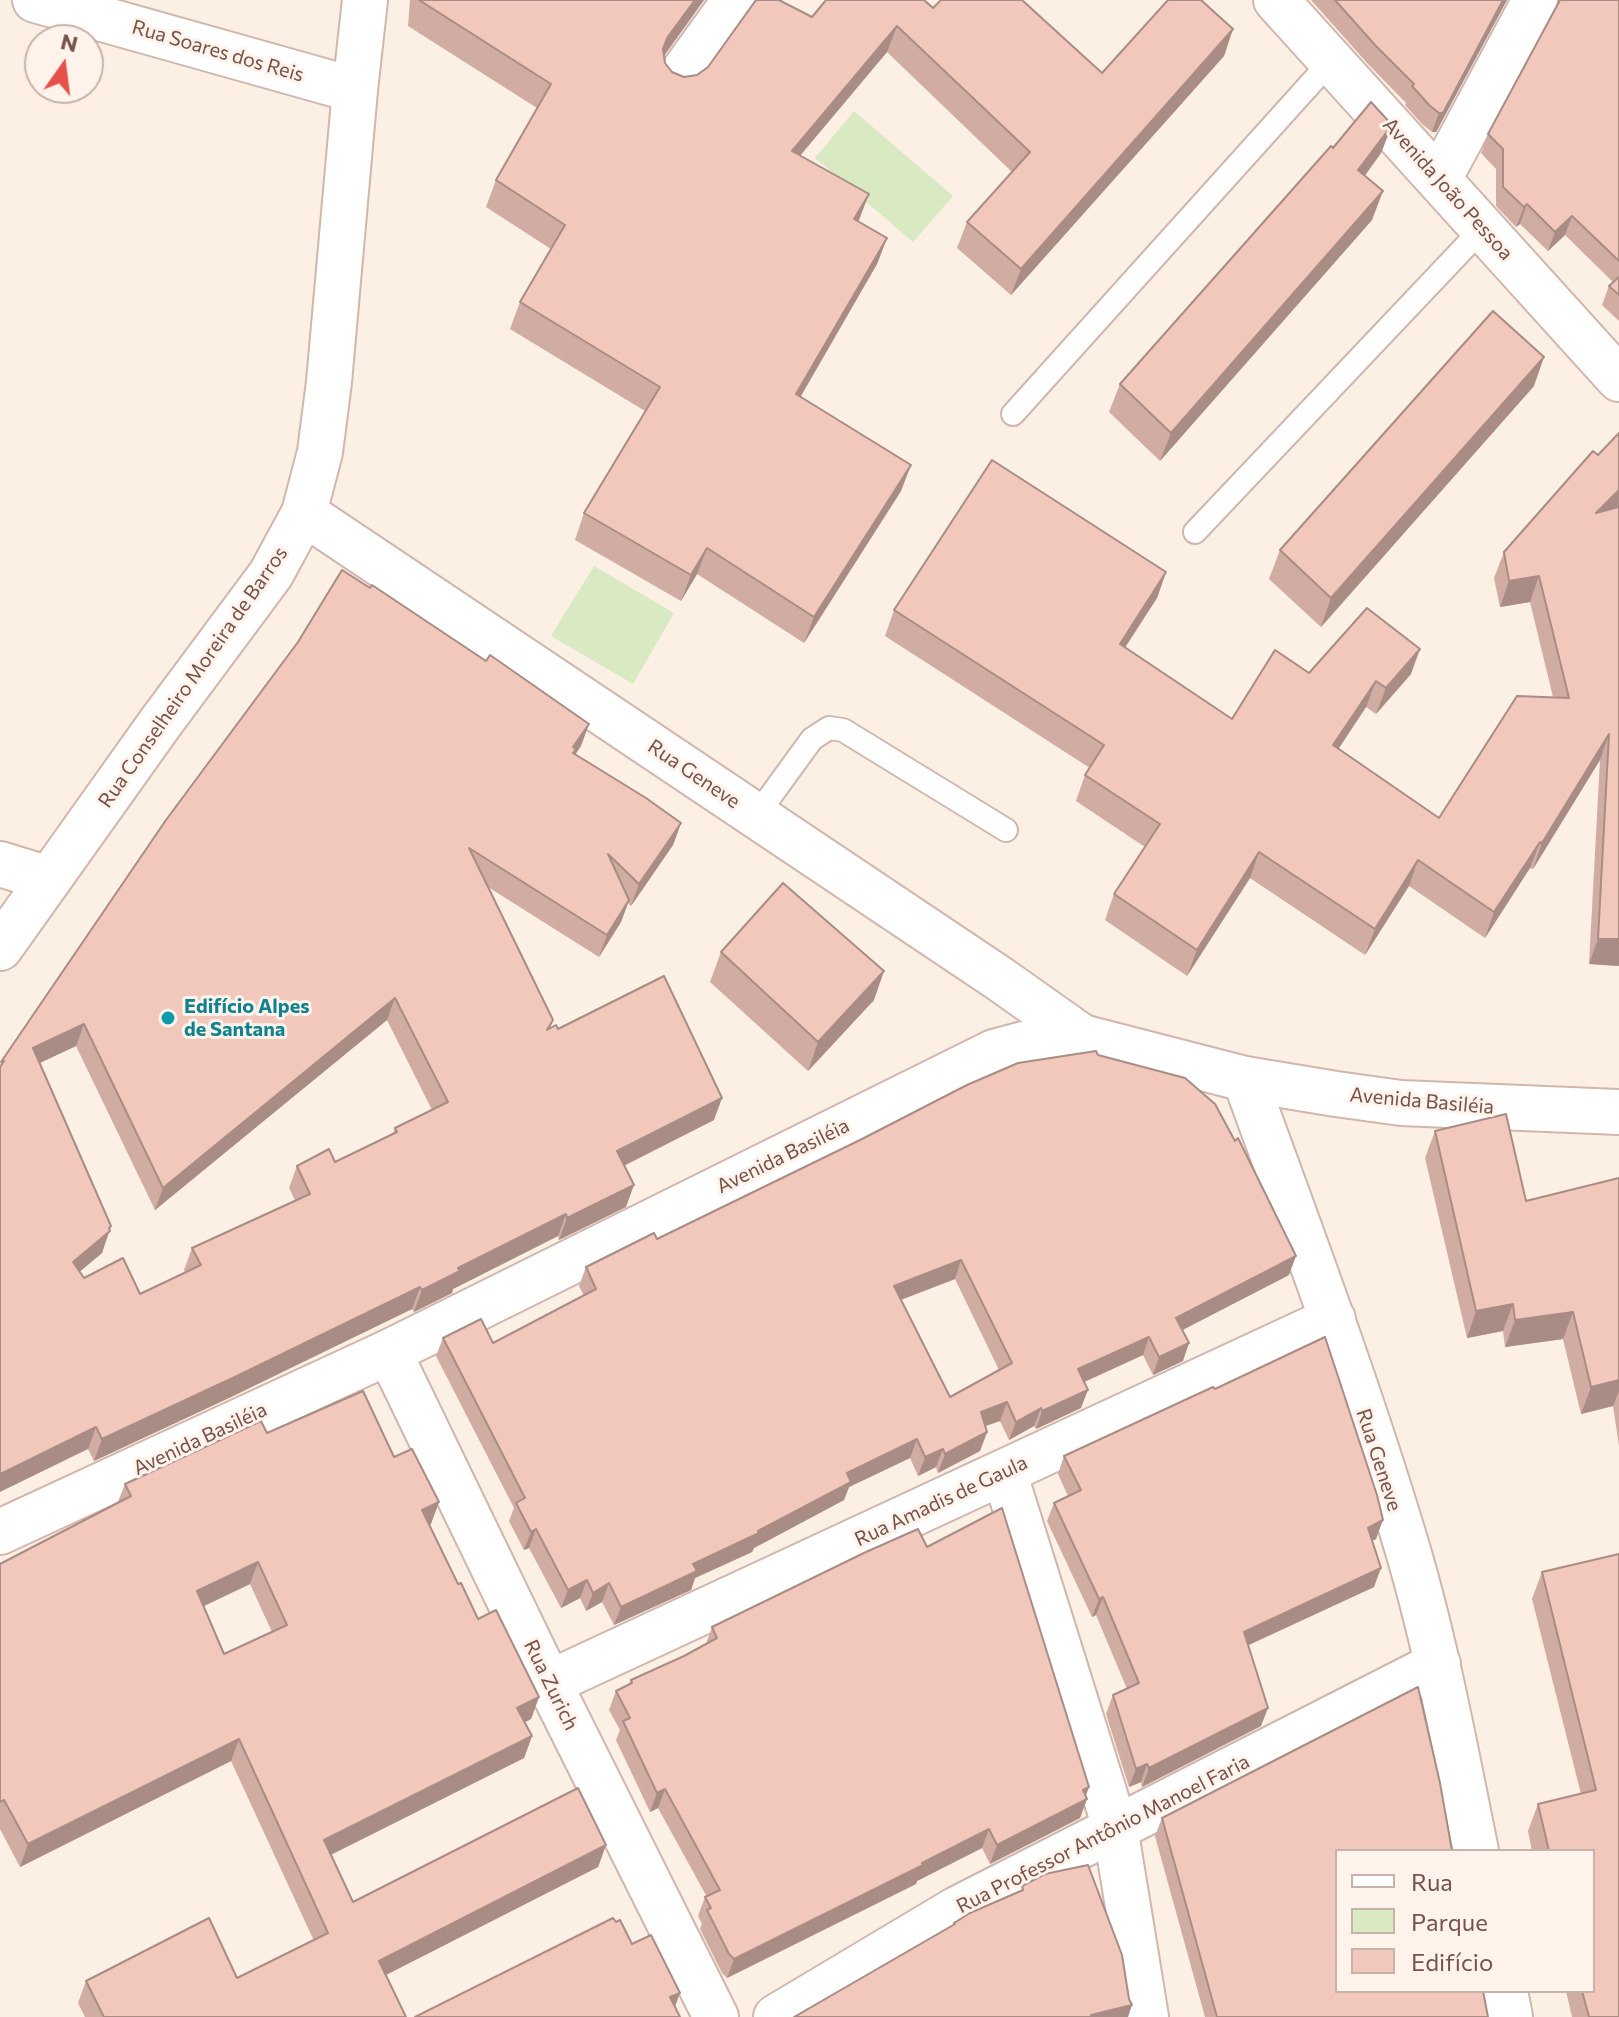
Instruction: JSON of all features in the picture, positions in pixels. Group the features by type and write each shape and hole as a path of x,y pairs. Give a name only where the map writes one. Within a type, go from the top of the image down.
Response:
{"street":[{"name":"Rua Soares dos Reis","path":"35,0 355,90"},
{"name":"Rua Conselheiro Moreira de Barros","path":"0,948 271,574 304,513 320,452 329,382 365,0"},
{"path":"678,79 735,0"},
{"name":"Avenida João Pessoa","path":"1276,0 1619,379"},
{"path":"1439,179 1535,0"},
{"name":"Rua Geneve","path":"304,513 1082,1037"},
{"path":"0,864 49,879"},
{"name":"Avenida Basiléia","path":"0,1532 389,1352 994,1052 1035,1041 1082,1037 1245,1079 1401,1103 1619,1112"},
{"name":"Rua Geneve","path":"1245,1079 1333,1319 1406,1545 1438,1664 1476,1849"},
{"name":"Rua Amadis de Gaula","path":"549,1683 1333,1319"},
{"name":"Rua Zurich","path":"389,1352 549,1683 716,2017"},
{"path":"1004,1472 1115,1827 1146,2017"},
{"name":"Rua Professor Antônio Manoel Faria","path":"776,2017 957,1909 1438,1664"},
{"path":"1505,1993 1510,2017"}],"lane":[{"path":"1013,414 1331,61"},
{"path":"1195,532 1483,228"},
{"path":"756,816 812,739 829,728 843,730 1006,830"}],"green space":[{"path":"854,111 953,196 913,242 815,158"},
{"path":"594,566 674,613 633,684 551,636"}],"building":[{"path":"419,0 695,0 667,38 663,49 665,63 672,72 684,77 697,75 708,67 756,0 779,0 812,17 826,0 924,0 933,8 941,0 1022,0 1102,73 1168,0 1201,0 1233,29 1021,269 967,222 1030,152 897,26 792,151 869,194 854,219 887,238 796,394 911,465 814,617 707,548 691,575 584,513 660,387 520,302 565,225 496,180 551,84"},
{"path":"1335,0 1503,0 1443,113 1439,113"},
{"path":"1560,0 1619,0 1619,261 1572,216 1555,232 1527,204 1524,207 1503,187 1503,149 1488,134"},
{"path":"1371,102 1392,125 1358,170 1383,191 1171,433 1120,384"},
{"path":"1619,277 1619,295 1609,286"},
{"path":"1493,311 1544,357 1331,598 1280,550"},
{"path":"1619,433 1619,490 1596,513 1619,507 1619,939 1598,939 1609,734 1542,843 1494,912 1418,860 1375,929 1259,852 1197,950 1114,894 1160,824 1085,775 1104,745 894,610 992,460 1166,572 1120,644 1232,719 1275,650 1309,673 1367,608 1420,649 1386,688 1376,681 1333,745 1439,818 1517,696 1569,698 1539,576 1509,581 1504,552 1593,451 1598,455"},
{"path":"342,570 370,588 372,585 486,661 490,655 589,724 573,747 576,749 573,753 681,823 639,884 608,854 629,900 607,935 469,848 553,1020 547,1030 556,1025 558,1029 664,976 722,1098 617,1151 634,1185 567,1218 566,1214 458,1268 460,1271 422,1290 420,1287 102,1439 96,1427 0,1474 0,1067 4,1061 1,1062 166,820 298,642","holes":["395,998 448,1102 395,1128 397,1132 335,1162 329,1149 297,1166 310,1194 192,1248 201,1265 140,1294 123,1258 84,1278 73,1262 110,1231 111,1226 33,1048 84,1024 163,1188"]},
{"path":"783,883 884,971 818,1042 721,952"},
{"path":"1096,1051 1098,1055 1185,1078 1215,1104 1235,1141 1238,1138 1296,1256 1176,1318 1189,1343 1159,1357 1149,1337 1078,1369 1088,1390 1042,1411 1041,1408 1016,1422 1007,1402 981,1412 987,1432 945,1454 943,1449 925,1457 917,1439 847,1473 851,1482 759,1533 693,1564 697,1571 621,1607 609,1583 593,1593 587,1580 568,1590 536,1529 531,1532 516,1503 525,1498 443,1338 481,1319 493,1343 596,1289 586,1267 654,1233 657,1239 967,1085 1018,1063","holes":["961,1260 1012,1363 950,1397 894,1286"]},
{"path":"1506,1114 1526,1201 1619,1178 1619,1380 1591,1387 1573,1312 1515,1320 1513,1304 1476,1311 1435,1131"},
{"path":"1325,1337 1377,1495 1383,1520 1368,1528 1381,1568 1244,1632 1268,1708 1149,1768 1147,1764 1136,1769 1113,1695 1139,1683 1103,1597 1099,1599 1054,1503 1081,1490 1064,1456"},
{"path":"363,1391 394,1457 412,1449 439,1502 422,1510 478,1619 496,1610 539,1697 517,1708 532,1736 324,1840 353,1902 578,1788 606,1845 379,1961 406,2017 104,2017 86,1981 209,1918 237,1978 328,1933 239,1739 28,1844 4,1800 0,1802 0,1564 131,1496 125,1484 261,1421 267,1433","holes":["258,1562 287,1625 224,1654 197,1591"]},
{"path":"1002,1508 1089,1787 1083,1790 1087,1799 997,1845 989,1829 734,1959 707,1910 711,1908 705,1897 720,1890 665,1789 657,1793 623,1721 630,1718 616,1691 632,1683 631,1680 717,1638 712,1627 866,1552 918,1529 927,1547"},
{"path":"1619,1554 1619,2017 1589,2017 1583,1993 1595,1993 1595,1849 1549,1849 1538,1804 1596,1790 1542,1572"},
{"path":"1418,1687 1452,1849 1335,1849 1335,1993 1483,1993 1488,2017 1217,2017 1162,1818"},
{"path":"1088,1865 1122,1955 1132,2005 1092,2017 794,2017 970,1913 1023,1890 1022,1886 1045,1874"},
{"path":"613,1918 616,1922 620,1920 632,1944 651,1935 680,1993 670,1997 680,2017 415,2017"}],"place":[{"name":"Edifício Alpes de Santana","path":"168,1018"}]}
